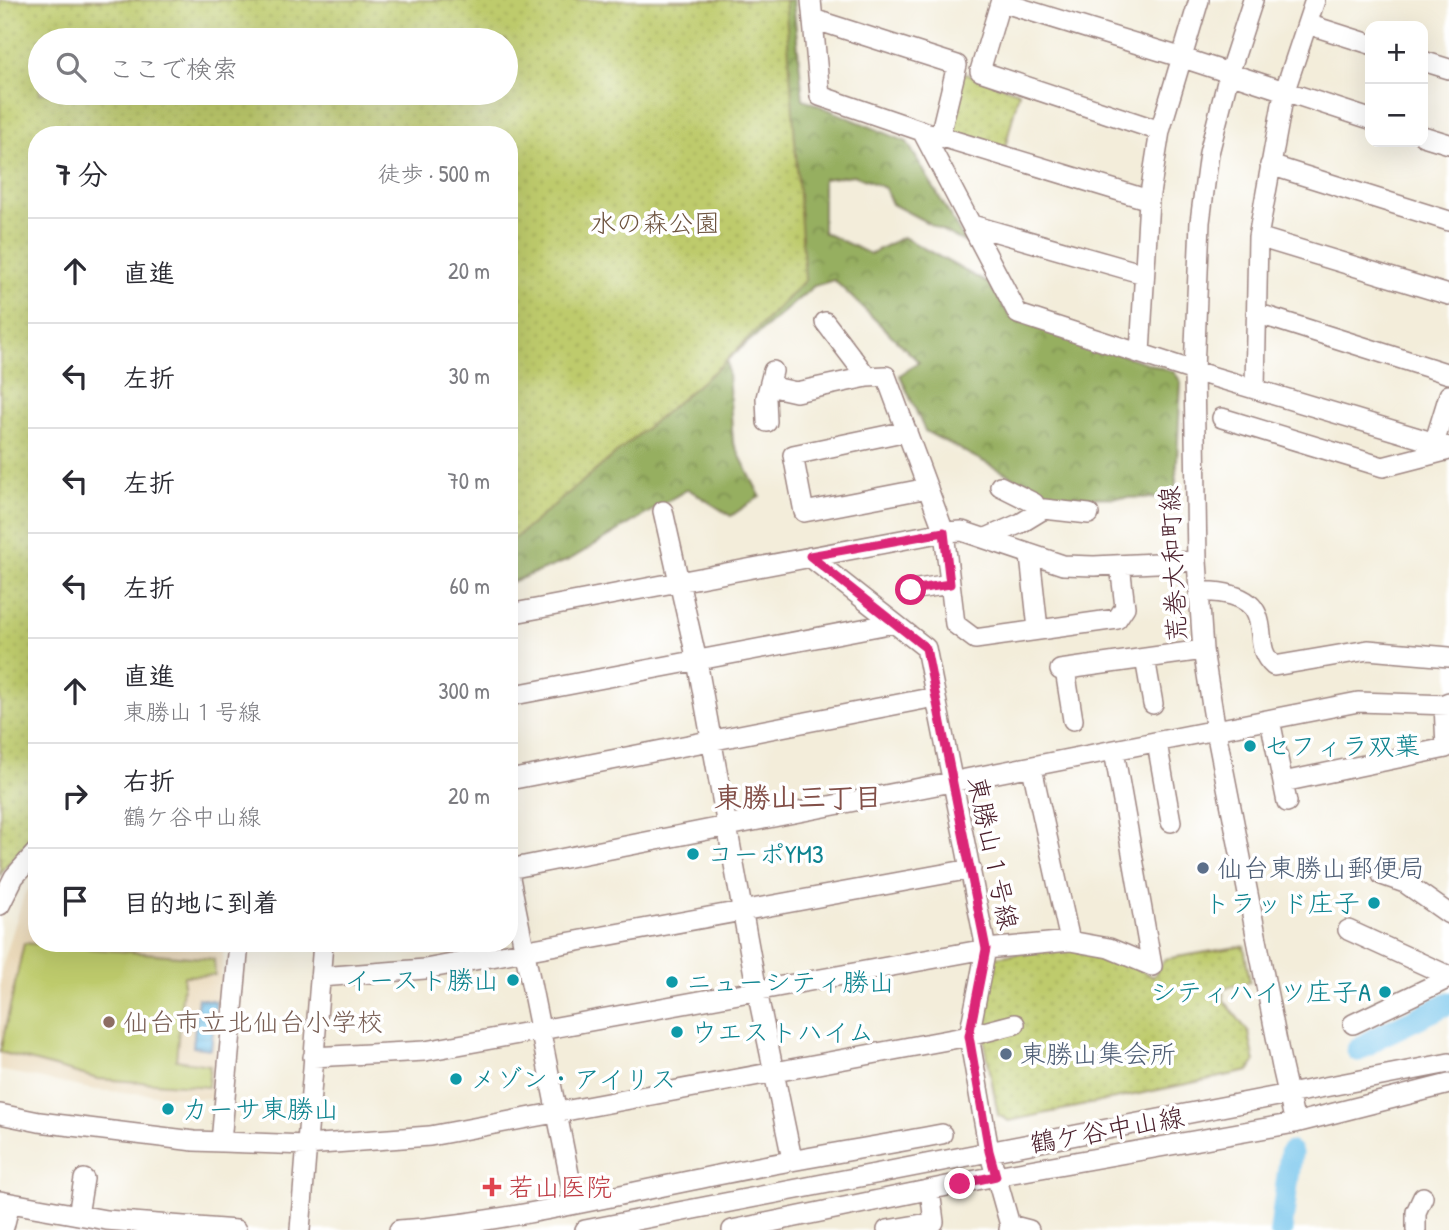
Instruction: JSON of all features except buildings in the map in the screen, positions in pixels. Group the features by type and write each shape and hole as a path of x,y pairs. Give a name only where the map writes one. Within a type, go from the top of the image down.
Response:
{"street":[{"path":"1140,354 1149,200 1160,131 1199,0"},
{"name":"荒巻大和町線","path":"1253,0 1229,74 1209,153 1200,222 1194,371 1196,561 1203,650 1216,731 1295,1123"},
{"path":"1255,388 1258,237 1284,93 1315,0"},
{"path":"1160,131 980,71 1001,1 1365,117"},
{"path":"1149,200 931,133 820,96 812,9 957,65 931,133 972,225 1017,314 1444,447"},
{"path":"1307,24 1365,42"},
{"path":"1428,63 1449,69"},
{"path":"1428,138 1449,144"},
{"path":"1270,165 1449,221"},
{"path":"972,225 1144,274"},
{"path":"1258,237 1449,295"},
{"path":"1256,313 1449,374"},
{"path":"825,322 867,377"},
{"path":"767,422 766,398 771,379 796,392 867,377 886,376 944,532 956,624 975,639 1117,619 1125,607 1120,565"},
{"path":"1444,447 1449,395"},
{"path":"1222,418 1383,467 1444,447"},
{"path":"907,431 793,455 804,512 928,488"},
{"path":"1000,485 1034,503 1037,513"},
{"path":"986,538 1044,509 1089,514"},
{"path":"663,511 713,741 757,991 792,1159"},
{"path":"518,612 944,532 962,531 1063,565 1196,561"},
{"name":"東勝山１号線","path":"810,556 926,648 986,949 969,1036 989,1151 1016,1228"},
{"path":"1030,556 1038,629"},
{"path":"911,590 950,584"},
{"path":"1199,592 1213,591 1242,598 1256,614 1264,657 1274,666 1368,650 1449,657"},
{"path":"518,694 894,623"},
{"path":"1073,720 1063,670 1203,650"},
{"path":"1145,658 1153,704"},
{"path":"518,778 935,697"},
{"path":"518,869 1358,702 1447,704 1446,748 1283,782"},
{"path":"1270,720 1287,802"},
{"path":"1157,743 1171,822"},
{"path":"313,1057 425,1051 986,949 1070,941 1109,948 1152,966 1114,751"},
{"path":"1032,768 1070,941"},
{"path":"0,905 14,877 28,861"},
{"path":"320,977 425,969 971,869"},
{"path":"1382,875 1405,883 1449,914"},
{"path":"518,919 575,1204"},
{"path":"1348,930 1449,977"},
{"path":"221,1142 238,952"},
{"path":"300,1230 322,952"},
{"path":"1353,1024 1449,977"},
{"path":"0,1114 39,1122 194,1141 306,1145 430,1136 969,1036 1015,1024"},
{"path":"584,1230 1449,1063"},
{"name":"鶴ケ谷中山線","path":"732,1230 996,1176 1295,1123 1449,1084"},
{"path":"399,1230 443,1228 792,1159 942,1134"},
{"path":"876,1147 880,1172"},
{"path":"706,1177 711,1205"},
{"path":"78,1215 84,1178"},
{"path":"887,1230 934,1222 930,1190"},
{"path":"1416,1230 1416,1212 1423,1197"},
{"path":"9,1228 5,1202 78,1215 105,1225 236,1230"}],"shaded area":[{"name":"仙台市立北仙台小学校","path":"28,890 28,952 223,952 212,1099 95,1090 0,1070 0,974 24,895"}],"green space":[{"name":"水の森公園","path":"0,0 793,0 803,99 907,142 966,243 892,204 885,188 854,175 823,179 823,232 870,254 903,237 989,284 1011,318 1174,372 1181,382 1175,498 1051,497 925,431 900,375 919,362 834,280 814,286 727,360 733,442 760,496 731,516 688,489 569,560 518,580 518,126 28,126 28,841 0,876"},
{"name":"水の森公園","path":"0,0 785,0 805,280 724,363 518,535 518,126 28,126 28,841 0,876"},
{"path":"960,72 1019,92 1005,148 955,134 947,124"},
{"name":"仙台市立北仙台小学校","path":"24,943 28,943 28,952 131,952 214,959 215,975 184,976 176,1060 210,1065 208,1087 98,1079 0,1052"},
{"path":"1244,946 1250,982 1223,988 1224,1000 1249,1033 1255,1062 1249,1071 1009,1121 998,1115 983,1033 994,957 1070,947 1114,956 1153,977 1165,959"}],"water":[{"path":"198,998 216,1001 211,1049 193,1047"}],"waterway":[{"path":"1358,1050 1378,1037 1449,1003"},
{"path":"1281,1230 1291,1153"}],"place":[{"name":"セフィラ双葉","path":"1250,746"},
{"name":"コーポYM3","path":"693,854"},
{"name":"仙台東勝山郵便局","path":"1203,868"},
{"name":"トラッド庄子","path":"1374,903"},
{"name":"イースト勝山","path":"513,980"},
{"name":"ニューシティ勝山","path":"672,982"},
{"name":"シティハイツ庄子A","path":"1385,992"},
{"name":"仙台市立北仙台小学校","path":"109,1022"},
{"name":"ウエストハイム","path":"677,1032"},
{"name":"東勝山集会所","path":"1006,1054"},
{"name":"メゾン・アイリス","path":"456,1079"},
{"name":"カーサ東勝山","path":"168,1109"},
{"name":"若山医院","path":"492,1187"}],"district":[{"name":"東勝山三丁目","path":"798,797"}],"route":[{"path":"911,590 950,584 944,532 810,556 926,648 986,949 969,1036 989,1151 996,1176 960,1184"}]}
